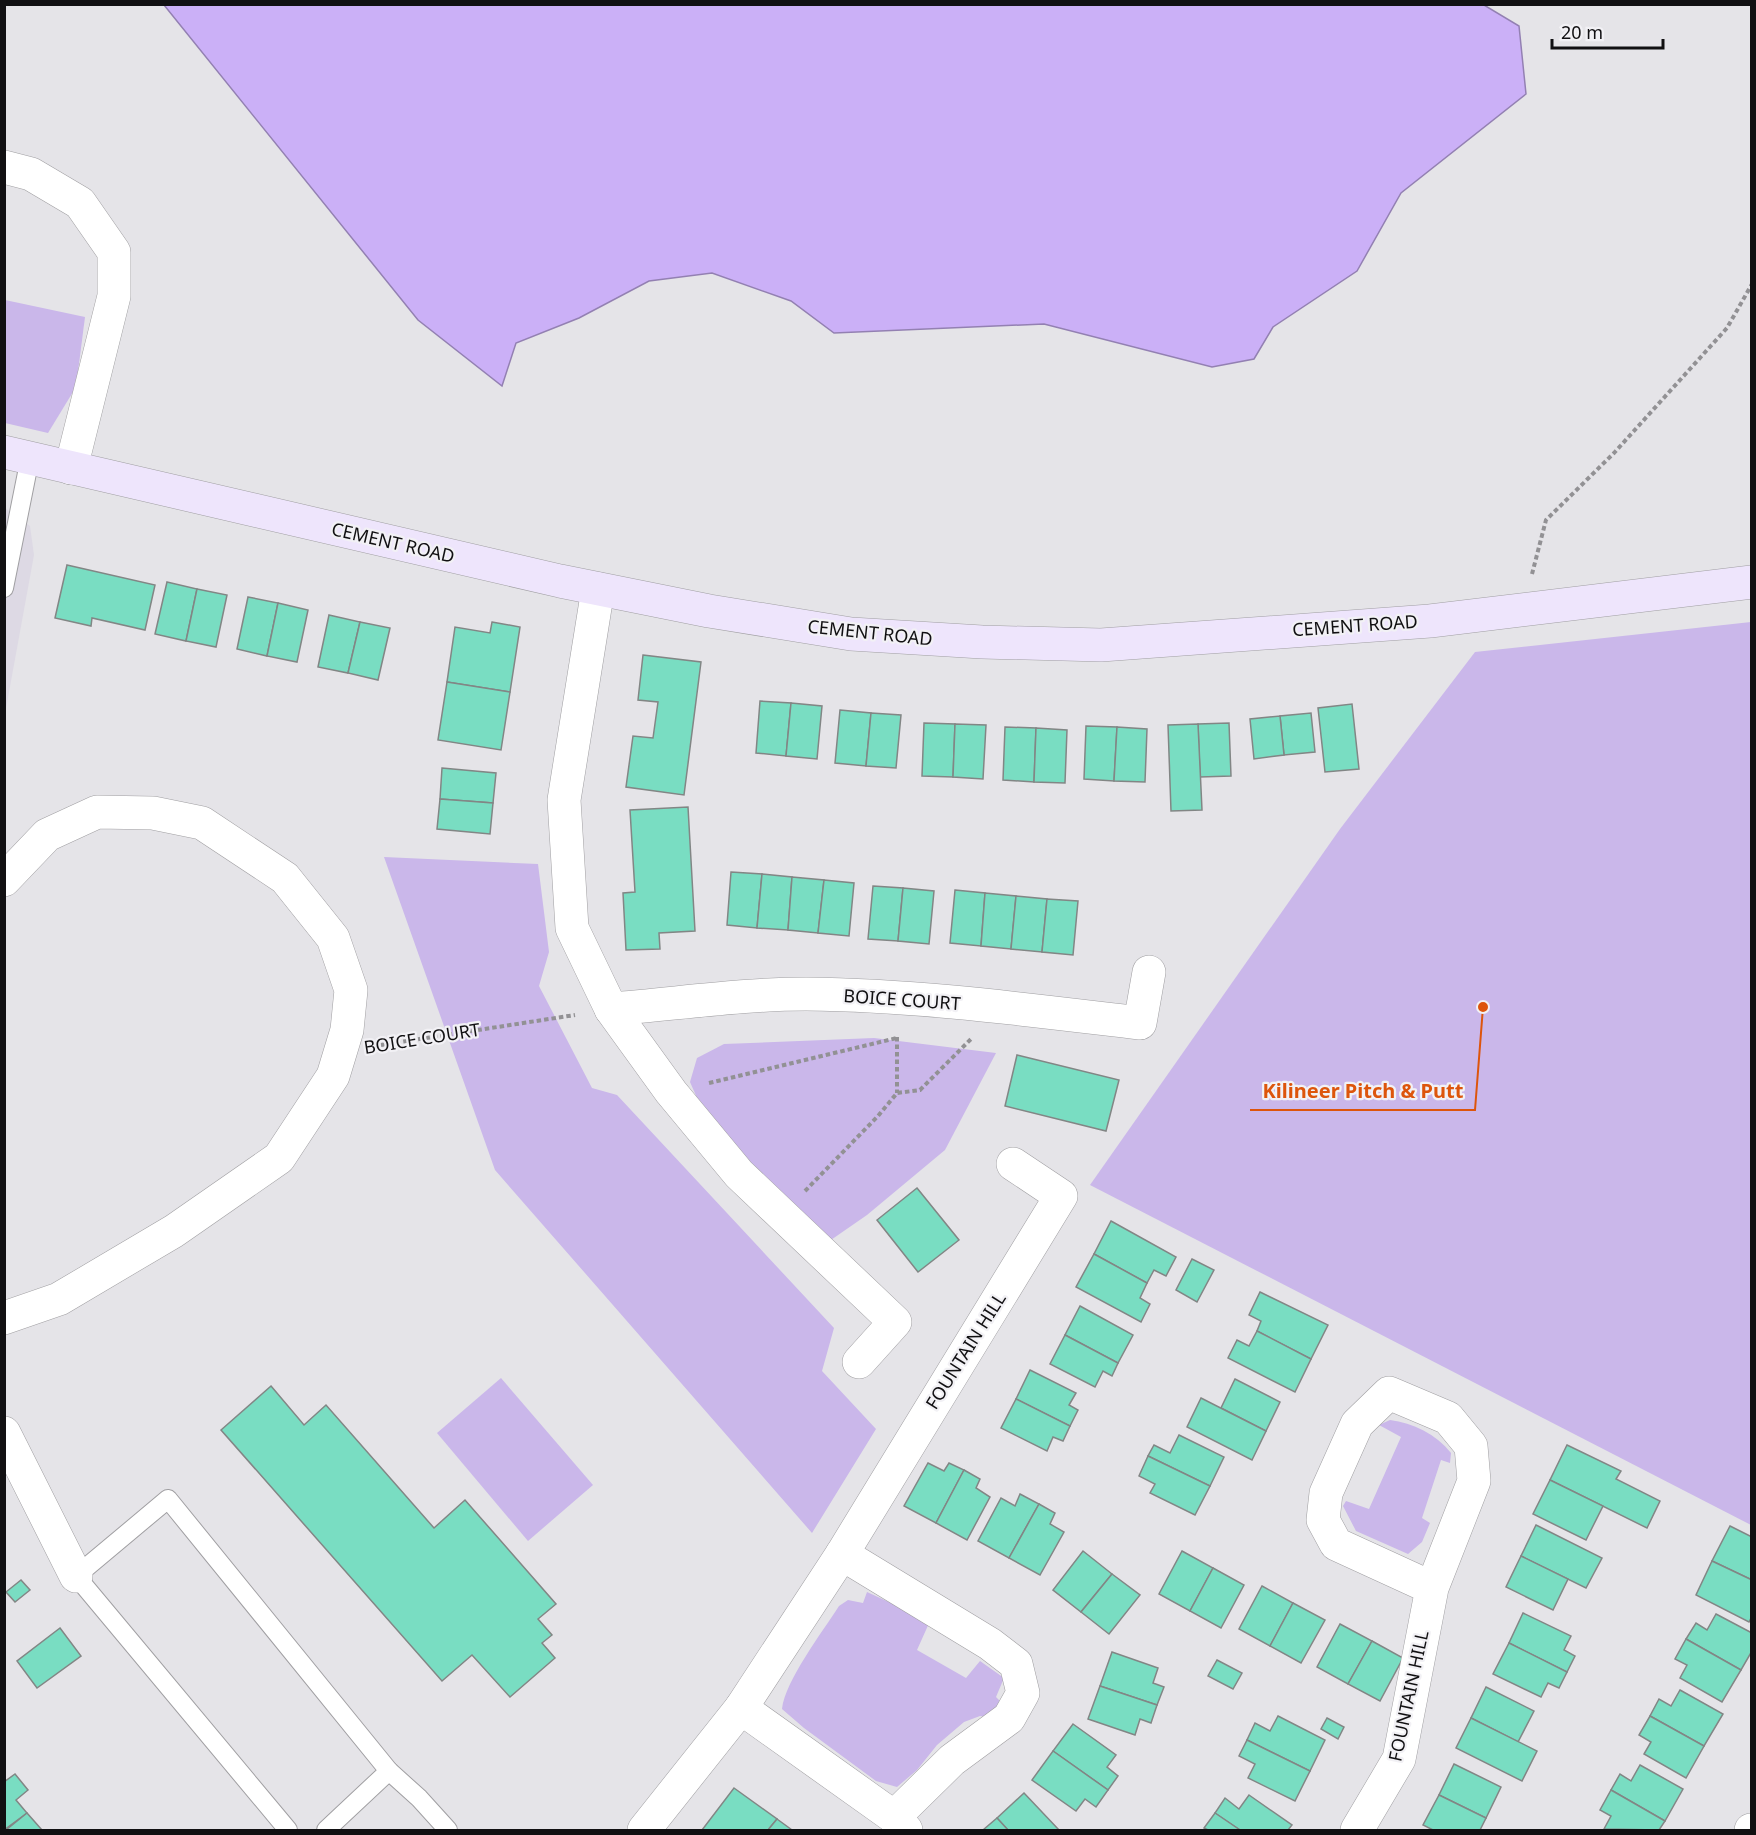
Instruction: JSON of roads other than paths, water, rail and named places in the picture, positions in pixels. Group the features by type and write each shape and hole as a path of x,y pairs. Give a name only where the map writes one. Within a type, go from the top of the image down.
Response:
{"street":[{"path":"4,167 31,174 80,203 114,252 114,296 71,468"},
{"name":"CEMENT ROAD","path":"17,455 260,513 598,589 709,611 851,634 982,642 1101,645 1430,621 1752,582"},
{"path":"598,589 564,800 572,928 611,1010 671,1092 739,1174 895,1322 859,1362"},
{"name":"BOICE COURT","path":"4,880 46,835 97,812 153,813 202,823 285,878 333,938 351,990 343,1041 333,1076 279,1158 174,1231 59,1299 4,1318"},
{"name":"BOICE COURT","path":"611,1010 719,998 805,994 898,998 1004,1007 1140,1023 1149,972"},
{"name":"FOUNTAIN HILL","path":"644,1830 741,1708 842,1554 1061,1196 1013,1164"},
{"name":"FOUNTAIN HILL","path":"1357,1830 1399,1759 1432,1588 1474,1481 1471,1446 1448,1418 1389,1393 1358,1424 1326,1493 1323,1520 1336,1544 1432,1588"},
{"path":"4,1433 76,1576"},
{"path":"741,1708 900,1824 952,1761 1009,1718 1023,1693 1016,1664 990,1644 842,1554"}],"lane":[{"path":"4,588 17,455"},
{"path":"288,1830 76,1576 168,1499 389,1771 419,1798 448,1830"},
{"path":"326,1830 389,1771"}],"place":[{"name":"Kilineer Pitch & Putt","path":"1483,1007"}]}
